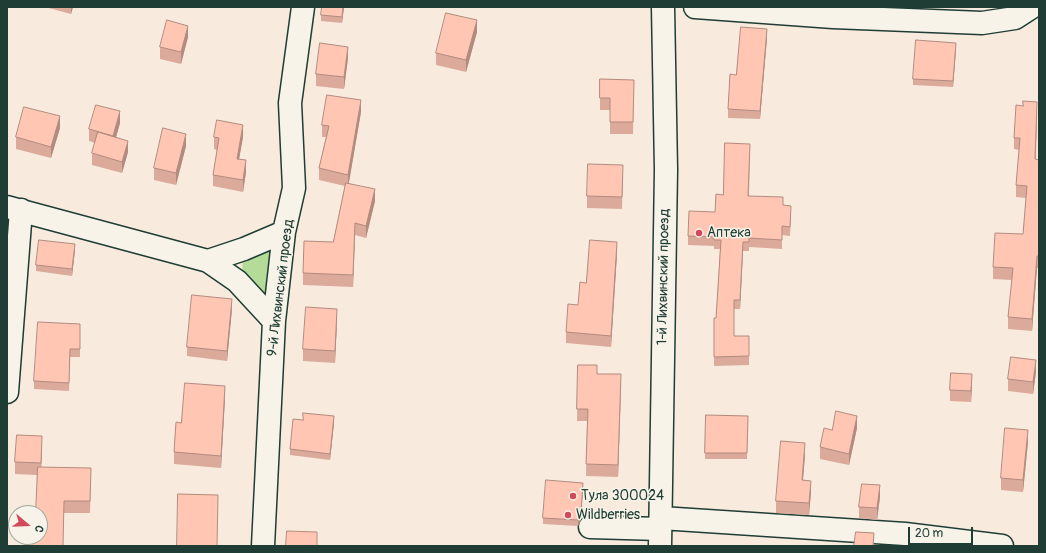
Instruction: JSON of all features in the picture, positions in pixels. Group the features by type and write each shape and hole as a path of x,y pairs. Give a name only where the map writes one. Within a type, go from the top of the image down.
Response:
{"street":[{"name":"9-й Лихвинский проезд","path":"263,546 274,321 284,232 294,188 290,113 303,7"},
{"name":"1-й Лихвинский проезд","path":"660,531 666,170 663,7"},
{"path":"695,7 833,17 982,23 1015,18 1032,7"},
{"path":"1035,7 1039,10"},
{"path":"7,392 14,208 208,261 237,281 274,321"},
{"path":"208,261 244,249 284,232"},
{"path":"590,527 905,540 1002,546"}],"green space":[{"path":"271,246 268,292 262,294 242,272 243,257"}],"building":[{"path":"322,7 343,7 342,17 321,15"},
{"path":"446,13 477,20 466,60 436,53"},
{"path":"167,20 188,26 181,52 160,47"},
{"path":"741,27 767,29 760,111 728,109 730,74 736,75"},
{"path":"916,40 956,43 953,81 913,79"},
{"path":"320,43 348,47 344,77 316,74"},
{"path":"600,79 634,80 633,122 610,122 610,98 600,98"},
{"path":"327,95 361,100 348,175 319,168 329,126 322,125"},
{"path":"1023,101 1037,102 1035,159 1039,160 1039,256 1037,256 1032,319 1008,317 1013,268 993,267 995,233 1023,234 1027,186 1016,185 1020,138 1014,138 1016,105 1023,106"},
{"path":"96,105 120,111 113,136 89,129"},
{"path":"24,107 60,116 51,147 16,137"},
{"path":"217,120 243,125 237,159 246,160 243,180 213,175 219,138 214,137"},
{"path":"163,128 186,134 176,173 154,168"},
{"path":"98,132 128,141 122,162 92,153"},
{"path":"725,143 750,144 748,196 783,197 783,205 791,206 790,227 782,226 782,240 749,238 749,242 743,242 740,300 734,300 734,336 749,336 749,356 714,357 714,318 716,318 721,240 714,240 714,237 688,236 689,211 715,212 716,194 723,195"},
{"path":"588,164 623,165 622,197 587,196"},
{"path":"346,183 375,189 366,226 355,223 353,275 303,273 304,241 333,242"},
{"path":"39,240 75,244 72,269 36,265"},
{"path":"590,240 617,242 611,336 566,332 568,304 578,305 580,282 586,283"},
{"path":"192,295 232,299 227,351 187,347"},
{"path":"306,307 337,309 335,351 303,349"},
{"path":"38,322 80,324 80,349 70,349 69,383 34,381"},
{"path":"1011,357 1036,360 1033,382 1008,379"},
{"path":"578,365 597,365 597,374 621,374 618,465 586,464 588,409 577,409"},
{"path":"951,373 972,374 971,391 950,390"},
{"path":"185,383 225,386 221,456 174,452 176,422 181,423"},
{"path":"836,411 857,416 849,454 820,447 824,428 832,430"},
{"path":"303,413 334,416 330,454 290,449 293,419 303,420"},
{"path":"706,415 748,416 747,453 705,453"},
{"path":"1005,428 1028,430 1023,480 1001,478"},
{"path":"17,435 42,436 41,463 15,462"},
{"path":"781,441 805,443 802,480 811,481 809,503 776,501"},
{"path":"38,467 91,468 90,501 64,501 63,546 25,546 48,545 48,505 36,505"},
{"path":"546,480 583,483 581,512 578,520 543,518"},
{"path":"862,484 880,485 877,508 859,507"},
{"path":"178,494 218,495 217,546 177,546"},
{"path":"287,531 317,532 317,546 286,546"},
{"path":"856,532 874,533 873,546 854,546"}],"place":[{"name":"Аптека","path":"699,233"},
{"name":"Тула 300024","path":"573,496"},
{"name":"Wildberries","path":"568,515"}]}
